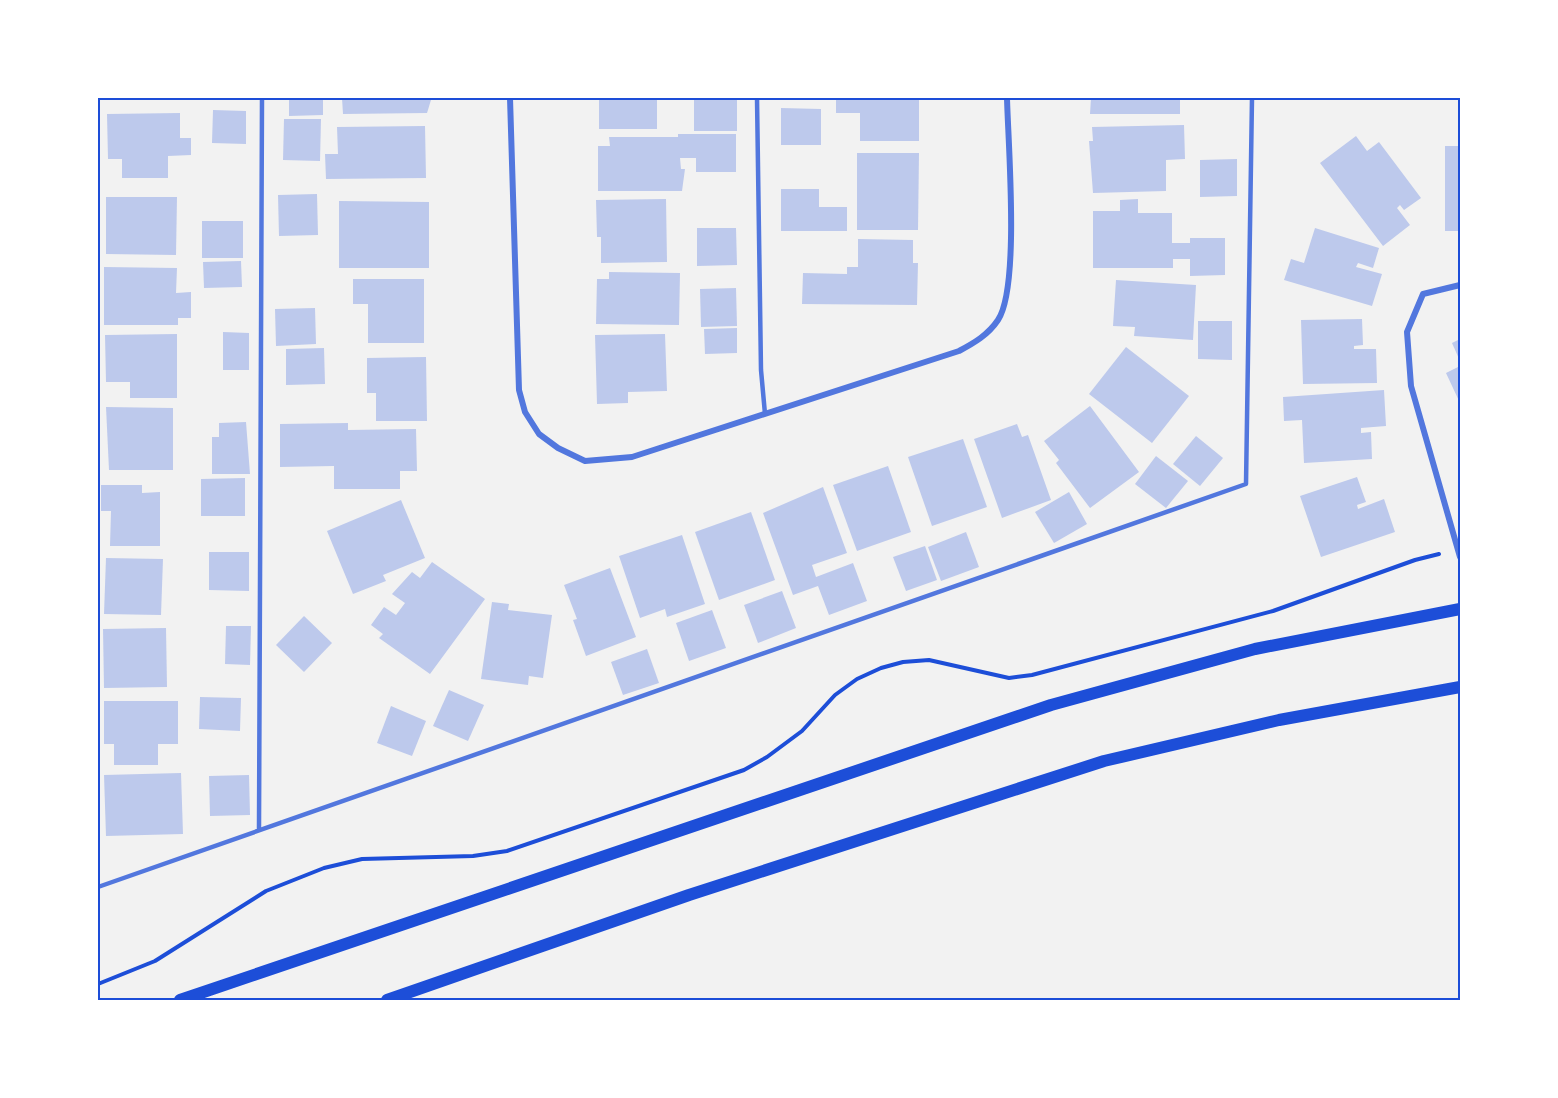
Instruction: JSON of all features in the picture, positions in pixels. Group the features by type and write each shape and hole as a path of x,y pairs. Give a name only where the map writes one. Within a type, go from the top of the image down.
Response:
{"main road":[{"path":"180,1000 1051,705 1255,650 1461,609"},
{"path":"387,1000 700,892 1104,761 1278,720 1461,687"}],"street":[{"path":"510,98 519,390 525,412 539,434 558,448 585,461 632,457 959,351 983,338 999,320 1008,293 1010,260 1007,98"},
{"path":"1460,553 1411,386 1407,332 1423,294 1461,285"}],"lane":[{"path":"259,828 262,98"},
{"path":"757,98 761,370 765,414"},
{"path":"98,887 259,828 1246,484 1252,98"}],"path":[{"path":"98,984 155,960 266,891 324,868 362,859 473,856 507,852 744,770 767,757 802,731 835,695 857,679 881,668 903,662 929,660 1009,678 1032,675 1274,611 1415,560 1460,553"}],"building":[{"path":"289,98 323,98 323,115 289,116"},
{"path":"342,98 431,98 431,100 427,113 343,114"},
{"path":"599,98 657,98 657,129 599,129"},
{"path":"694,98 737,98 737,131 694,131"},
{"path":"836,98 919,98 919,141 860,141 860,113 836,113"},
{"path":"1091,98 1180,98 1180,114 1090,114"},
{"path":"781,108 821,109 821,145 781,145"},
{"path":"213,110 246,111 246,144 212,143"},
{"path":"180,113 180,138 191,138 191,155 168,156 168,178 122,178 122,159 108,159 107,114"},
{"path":"284,119 321,119 320,161 283,160"},
{"path":"1184,125 1185,159 1166,160 1166,191 1093,193 1089,141 1093,141 1092,127"},
{"path":"425,126 426,178 326,179 325,154 338,154 337,127"},
{"path":"678,134 736,134 736,172 696,172 696,158 680,158 681,169 685,169 682,191 598,191 598,146 610,146 609,137 678,137"},
{"path":"1356,136 1367,151 1379,142 1421,198 1404,210 1400,205 1397,208 1410,225 1383,246 1320,163"},
{"path":"1445,146 1460,146 1460,231 1445,231"},
{"path":"857,153 919,153 918,230 857,230"},
{"path":"1237,159 1237,196 1200,197 1200,160"},
{"path":"781,189 819,189 819,207 847,207 847,231 781,231"},
{"path":"317,194 318,235 279,236 278,195"},
{"path":"106,197 177,197 176,255 106,254"},
{"path":"666,199 667,262 601,263 601,237 597,237 596,200"},
{"path":"1138,199 1138,213 1172,213 1172,243 1190,243 1190,238 1225,238 1225,275 1190,276 1190,259 1173,259 1173,268 1093,268 1093,211 1120,211 1120,200"},
{"path":"339,201 429,202 429,268 339,268"},
{"path":"202,221 243,221 243,258 202,258"},
{"path":"697,228 736,228 737,265 697,266"},
{"path":"1315,228 1379,248 1373,268 1358,263 1356,267 1382,274 1372,306 1284,280 1291,259 1304,263"},
{"path":"858,239 913,240 913,263 918,263 917,305 802,304 803,273 847,274 847,267 858,267"},
{"path":"241,261 242,287 204,288 203,262"},
{"path":"104,267 177,268 176,293 191,292 191,318 178,318 178,325 104,325"},
{"path":"609,272 680,273 679,325 596,324 597,279 609,279"},
{"path":"353,279 424,279 424,343 368,343 368,304 353,304"},
{"path":"1116,280 1196,285 1193,340 1134,336 1135,327 1113,326"},
{"path":"736,288 737,326 701,327 700,289"},
{"path":"315,308 316,344 276,346 275,309"},
{"path":"1362,319 1363,345 1354,346 1354,349 1376,349 1377,383 1303,384 1301,320"},
{"path":"1198,321 1232,321 1232,360 1198,359"},
{"path":"737,328 737,353 705,354 704,329"},
{"path":"223,332 249,333 249,370 223,370"},
{"path":"177,334 177,398 130,398 130,382 106,382 105,335"},
{"path":"665,334 667,391 628,392 628,403 597,404 595,335"},
{"path":"1460,339 1460,361 1452,343"},
{"path":"1126,347 1189,396 1152,443 1089,394"},
{"path":"324,348 325,384 286,385 286,349"},
{"path":"426,357 427,421 376,421 376,393 367,393 367,358"},
{"path":"1460,366 1460,403 1446,373"},
{"path":"1384,390 1386,426 1361,428 1361,433 1371,432 1372,459 1304,463 1302,420 1284,421 1283,397"},
{"path":"1090,406 1139,472 1090,508 1056,463 1059,460 1044,441"},
{"path":"106,407 173,408 173,470 109,470"},
{"path":"246,422 250,474 212,474 212,437 219,437 219,423"},
{"path":"348,423 348,430 416,429 417,471 400,471 400,489 334,489 334,466 280,467 280,424"},
{"path":"1017,424 1022,437 1028,435 1051,500 1002,518 974,439"},
{"path":"1196,436 1223,458 1200,486 1173,464"},
{"path":"963,439 987,507 932,526 908,457"},
{"path":"1156,456 1188,481 1166,508 1135,484"},
{"path":"888,466 911,532 857,551 833,485"},
{"path":"1357,477 1366,502 1357,505 1358,509 1384,499 1395,532 1321,557 1300,496"},
{"path":"245,478 245,516 201,516 201,479"},
{"path":"101,485 142,485 142,493 160,492 160,546 110,546 111,511 101,511"},
{"path":"823,487 847,553 812,565 816,577 853,563 867,601 829,615 818,586 793,595 763,513"},
{"path":"1069,492 1087,524 1054,543 1035,512"},
{"path":"401,500 425,558 383,575 386,581 353,594 327,531"},
{"path":"751,512 775,580 719,600 695,532"},
{"path":"966,532 979,567 941,581 928,547"},
{"path":"682,535 705,604 667,617 665,609 640,618 619,556"},
{"path":"925,546 937,580 906,591 893,557"},
{"path":"209,552 249,552 249,591 209,590"},
{"path":"106,558 163,559 161,615 104,614"},
{"path":"432,562 485,599 430,674 379,638 383,634 371,625 384,607 396,615 405,603 392,594 412,572 420,578"},
{"path":"610,568 636,637 586,656 573,620 577,619 564,585"},
{"path":"782,591 796,628 758,643 744,605"},
{"path":"492,602 509,604 508,610 552,615 543,678 529,676 528,685 481,679"},
{"path":"712,610 726,648 689,661 676,623"},
{"path":"304,616 332,643 304,672 276,645"},
{"path":"226,626 251,626 250,665 225,664"},
{"path":"166,628 167,687 104,688 103,629"},
{"path":"647,649 659,683 623,695 611,662"},
{"path":"449,690 484,705 468,741 433,726"},
{"path":"200,697 241,698 240,731 199,729"},
{"path":"104,701 178,701 178,744 158,744 158,765 114,765 114,744 104,744"},
{"path":"391,706 426,721 412,756 377,743"},
{"path":"181,773 183,834 106,836 104,775"},
{"path":"249,775 250,815 210,816 209,776"}]}
